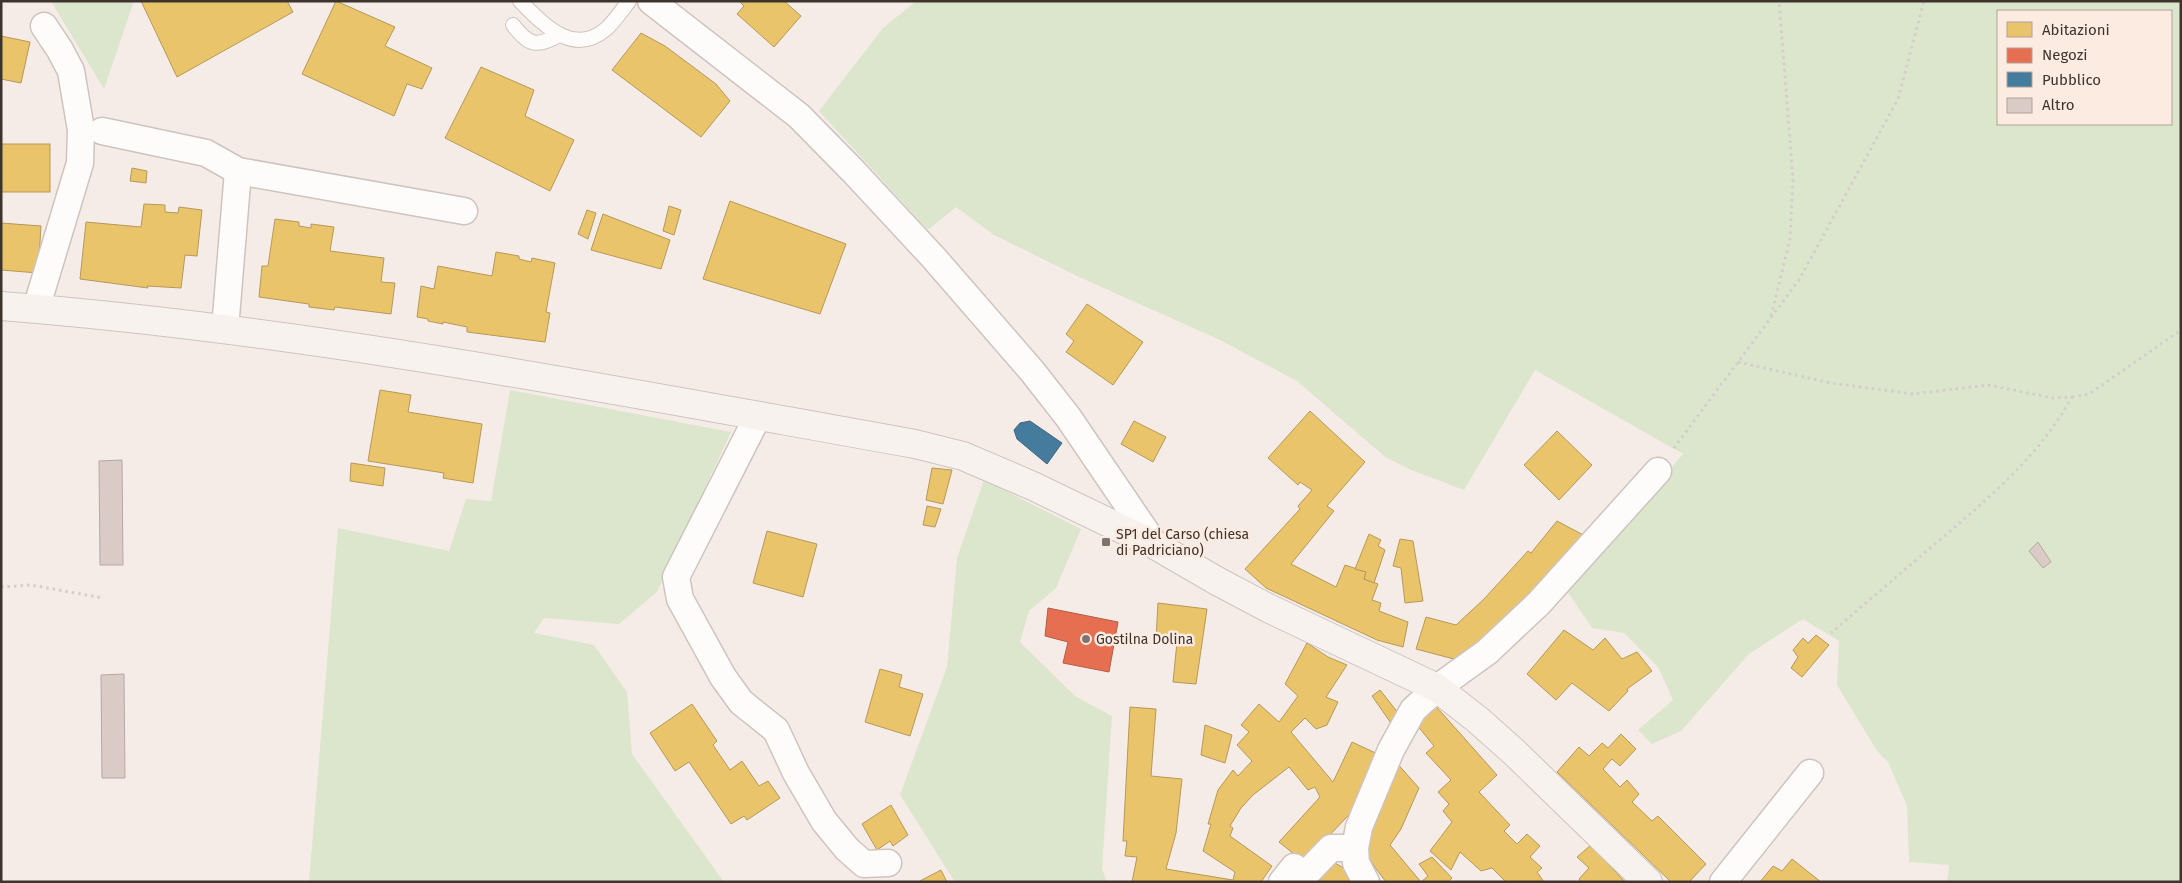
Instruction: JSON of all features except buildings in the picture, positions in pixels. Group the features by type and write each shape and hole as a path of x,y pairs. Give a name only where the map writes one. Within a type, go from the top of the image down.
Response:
{"main road":[{"path":"1,306 224,328 400,353 916,444 963,456 1017,478 1156,545 1268,608 1437,688 1478,720 1515,753 1648,882"}],"street":[{"path":"651,1 798,116 907,229 1062,409 1156,545"},
{"path":"36,309 80,163 81,130 71,71 44,26"},
{"path":"102,131 206,153 238,171 464,211"},
{"path":"224,328 238,171"},
{"path":"758,416 676,577 680,600 723,677 741,702 776,730 796,773 824,820 847,849 864,864 888,863"},
{"path":"1366,882 1356,863 1355,848 1359,827 1391,750 1413,710 1437,688 1487,652 1539,602 1658,471"},
{"path":"1723,882 1810,773"},
{"path":"1282,882 1294,867 1304,876 1331,848 1355,848"}],"lane":[{"path":"520,1 559,35 572,40 587,39 599,35 629,1"},
{"path":"513,25 528,42 537,44 547,42 559,35"}],"path":[{"path":"1770,319 1790,240 1794,178 1779,1"},
{"path":"1658,471 1799,280 1898,99 1924,1"},
{"path":"1738,362 1831,383 1914,394 1988,385 2053,398 2072,397 2089,394 2181,330"},
{"path":"1830,633 1989,498 2033,454 2058,422 2072,397"},
{"path":"1,587 31,585 103,598"}],"green space":[{"path":"51,1 134,1 104,89"},
{"path":"938,1 2181,1 2181,882 1947,882 1949,865 1909,862 1907,806 1888,762 1877,751 1837,685 1839,641 1803,619 1749,654 1681,731 1652,744 1638,730 1673,700 1658,667 1624,633 1592,628 1567,591 1683,454 1535,370 1464,490 1411,470 1385,457 1297,381 1218,339 1079,277 994,235 956,207 928,230 819,111 883,28 915,2"},
{"path":"510,390 731,432 657,592 619,624 544,618 534,633 594,645 627,692 632,754 724,882 309,882 338,528 449,551 466,499 491,501"},
{"path":"984,480 1081,529 1056,588 1029,611 1020,642 1075,696 1112,716 1102,869 1107,882 955,882 900,795 947,667 957,558"}],"place":[{"name":"SP1 del Carso (chiesa di Padriciano)","path":"1106,542"},
{"name":"Gostilna Dolina","path":"1086,639"}]}
